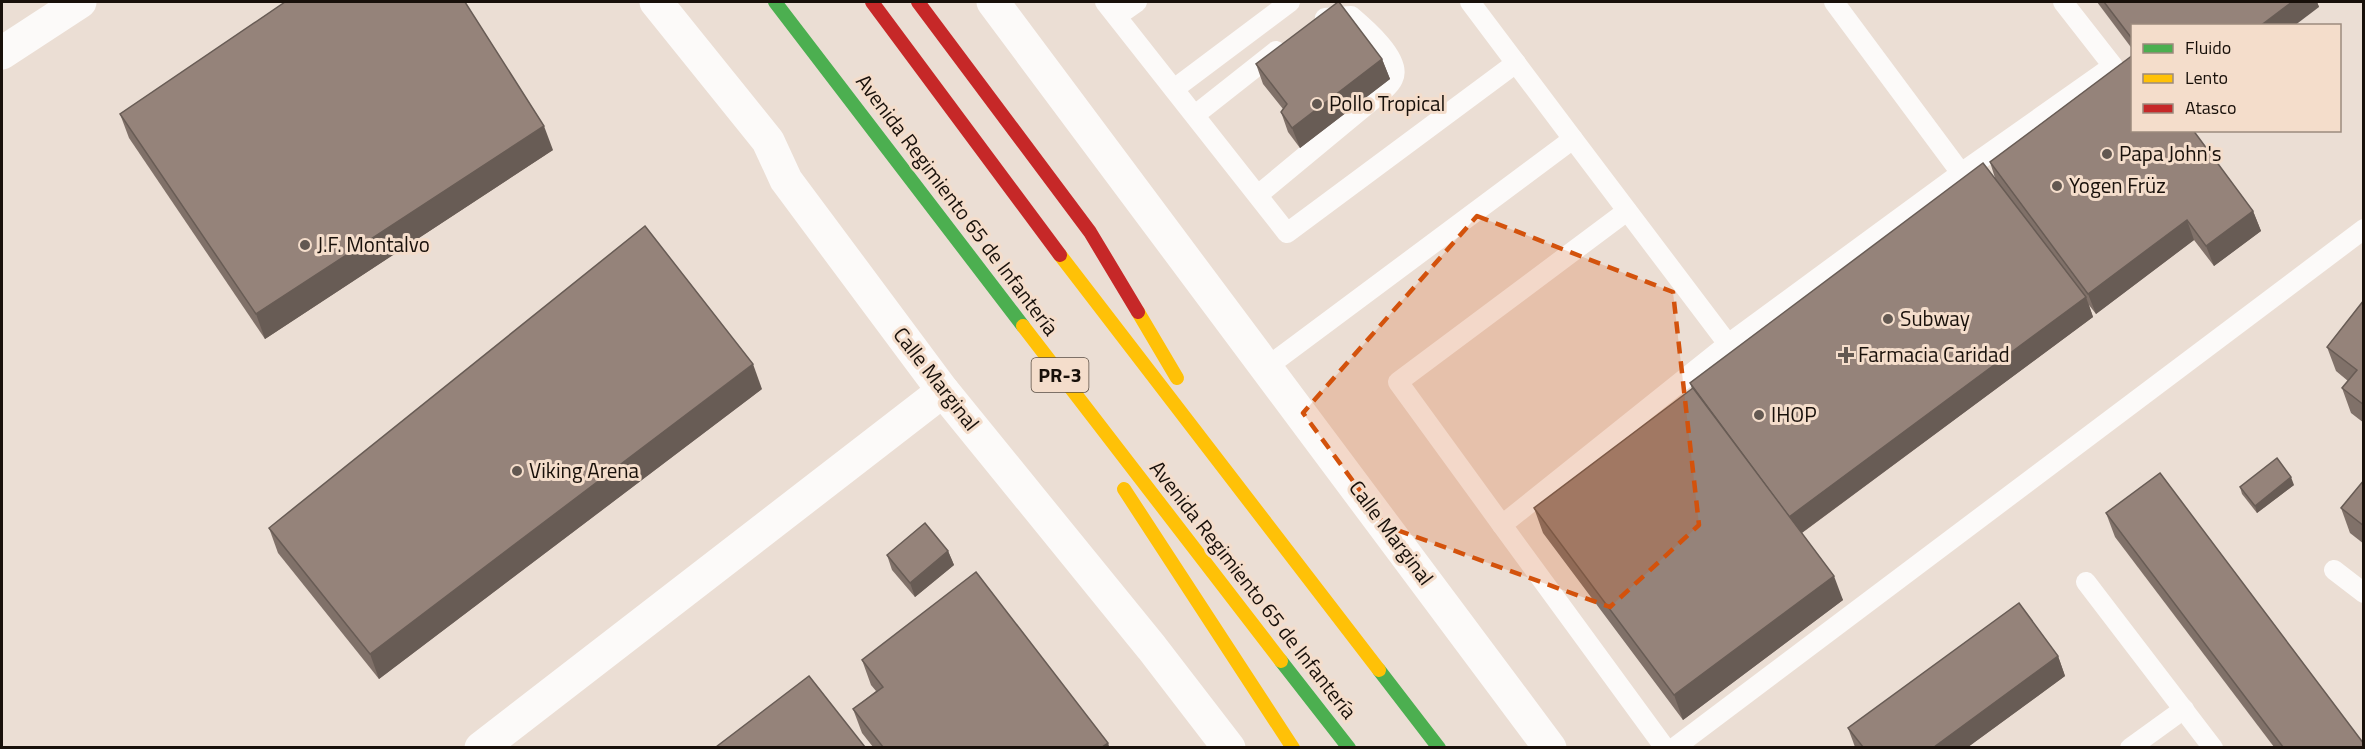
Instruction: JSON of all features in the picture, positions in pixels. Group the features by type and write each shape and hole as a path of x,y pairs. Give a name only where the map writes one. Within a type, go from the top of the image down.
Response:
{"main road":[{"name":"Avenida Regimiento 65 de Infantería","path":"775,2 1348,747"},
{"path":"872,2 1079,280 1439,747"},
{"path":"918,2 1090,232 1185,392"},
{"path":"999,296 1088,434"},
{"path":"1197,411 1257,511"},
{"path":"1114,474 1293,747"}],"street":[{"path":"2,53 80,2"},
{"name":"Calle Marginal","path":"656,2 768,141 786,180 944,390 1229,747"},
{"name":"Calle Marginal","path":"993,2 1551,747"},
{"path":"481,747 944,390"}],"lane":[{"path":"1137,2 1111,9 1287,233 1516,63"},
{"path":"1174,89 1290,2"},
{"path":"1470,2 1728,344"},
{"path":"1834,2 1961,173"},
{"path":"1502,525 1728,344 1961,173 2113,66 2063,2"},
{"path":"1258,195 1381,93 1394,78 1395,66 1386,51 1351,16 1332,16 1314,21 1305,28"},
{"path":"1195,115 1287,43"},
{"path":"1267,367 1573,138"},
{"path":"1627,211 1398,382 1665,747"},
{"path":"1674,747 2364,230"},
{"path":"2334,570 2364,593"},
{"path":"2085,582 2213,747"},
{"path":"2130,747 2184,709"}],"highlighted area":[{"path":"1477,216 1673,292 1699,525 1610,607 1386,526 1303,413"}],"building":[{"name":"J.F. Montalvo","path":"285,2 465,2 544,126 256,314 120,114"},
{"name":"Pollo Tropical","path":"1338,2 1382,59 1292,128 1281,112 1287,104 1256,64"},
{"path":"2104,2 2292,2 2263,24 2131,24 2131,37"},
{"path":"2131,56 2131,132 2194,132 2253,211 2206,246 2187,220 2088,294 1990,162"},
{"path":"1983,163 2086,297 1789,517 1690,383"},
{"name":"Viking Arena","path":"645,226 753,364 370,654 269,528"},
{"path":"2364,300 2364,405 2342,388 2357,370 2327,347"},
{"path":"1693,388 1834,576 1674,695 1534,508"},
{"path":"2277,458 2291,477 2255,506 2240,487"},
{"path":"2160,473 2364,747 2283,747 2106,513"},
{"path":"2364,480 2364,526 2341,508"},
{"path":"925,523 948,551 910,583 887,555"},
{"path":"976,572 1108,743 1102,747 883,747 853,709 883,687 862,660"},
{"path":"2019,603 2058,656 1934,747 1863,747 1848,728"},
{"path":"809,676 865,747 716,747"}],"traffic: fast":[{"path":"775,2 1023,326"},
{"path":"1281,661 1349,748"},
{"path":"1379,670 1439,748"}],"traffic: slow":[{"path":"1060,255 1379,670"},
{"path":"1138,312 1177,378"},
{"path":"1023,326 1281,661"},
{"path":"1124,489 1293,748"}],"traffic: jam":[{"path":"872,2 1060,255"},
{"path":"918,2 1090,232 1138,312"}],"place":[{"name":"Pollo Tropical","path":"1317,104"},
{"name":"Papa John's","path":"2107,154"},
{"name":"Yogen Früz","path":"2057,186"},
{"name":"J.F. Montalvo","path":"305,245"},
{"name":"Subway","path":"1888,319"},
{"name":"Farmacia Caridad","path":"1846,355"},
{"name":"IHOP","path":"1759,415"},
{"name":"Viking Arena","path":"517,471"}]}
